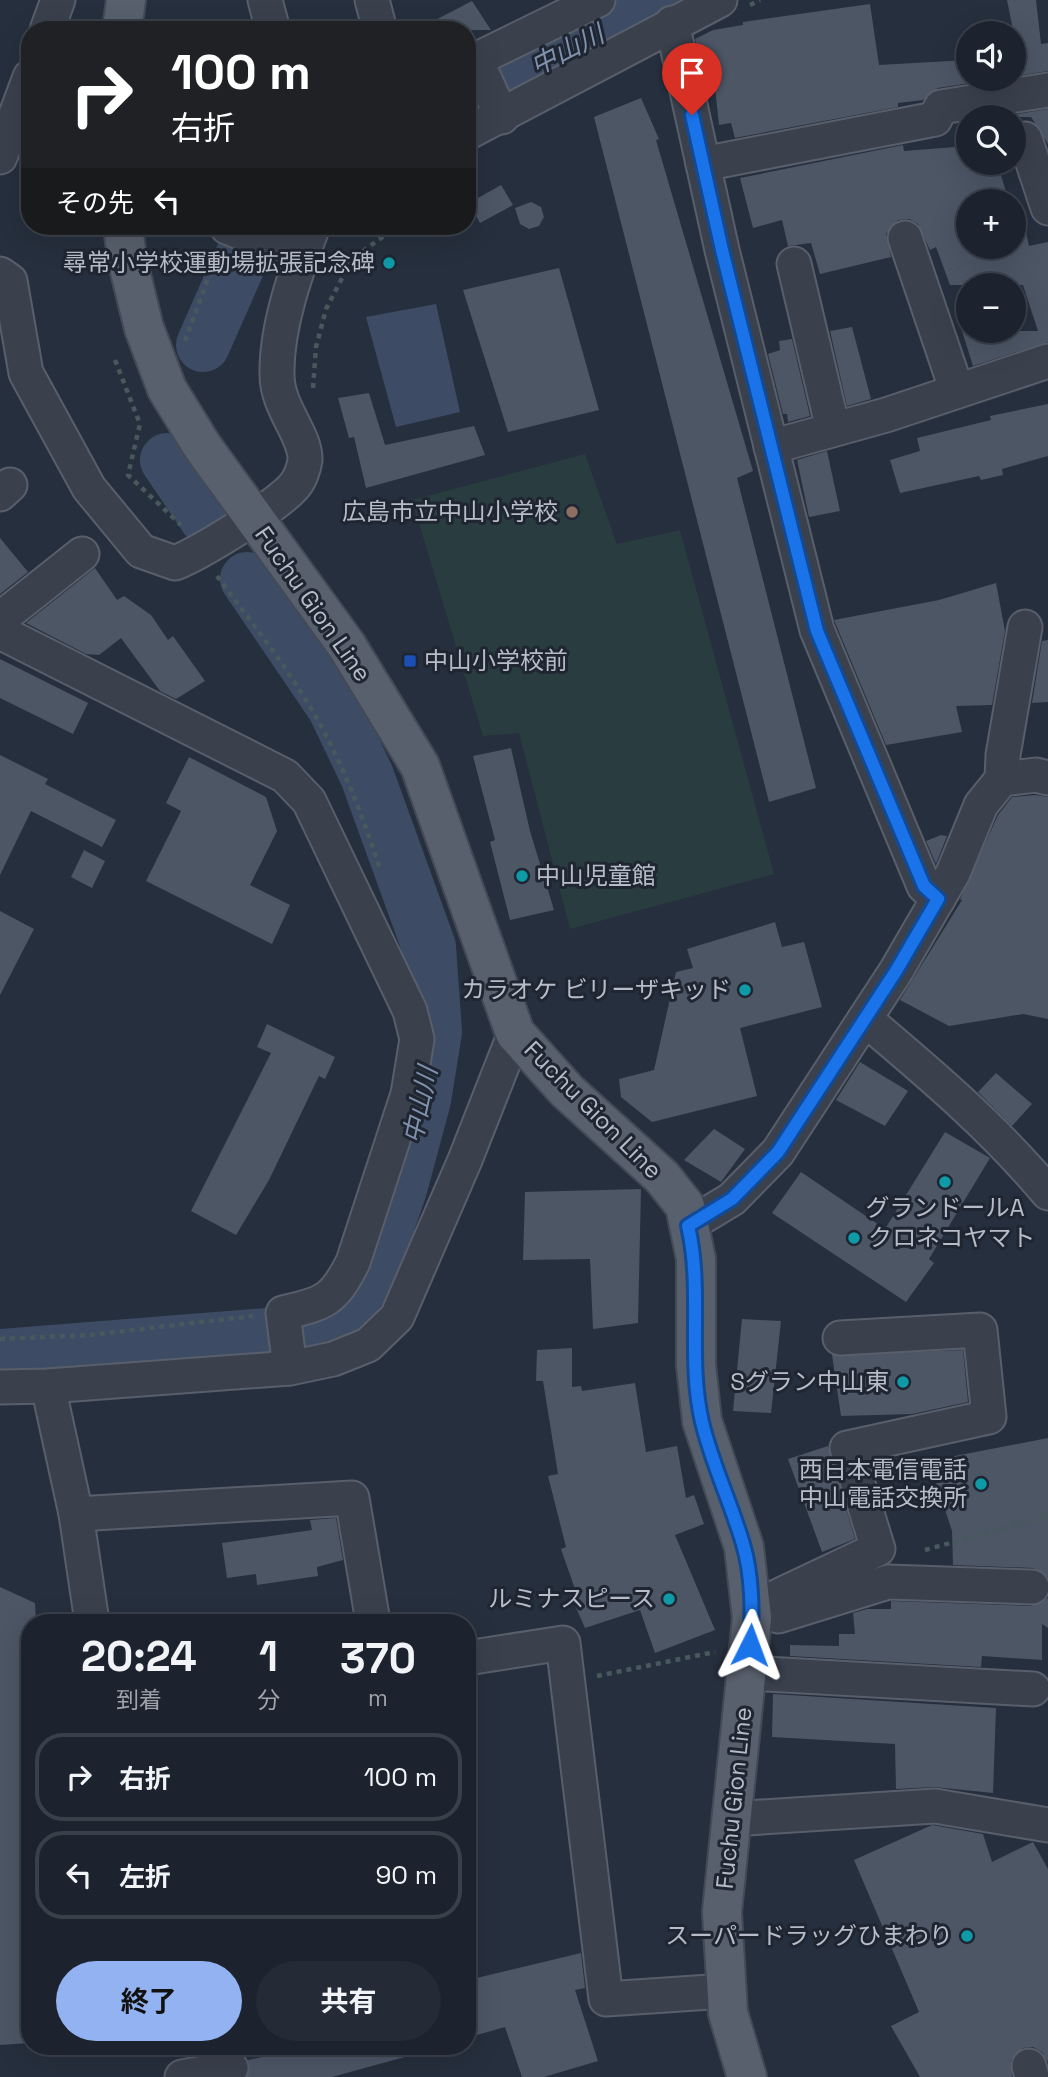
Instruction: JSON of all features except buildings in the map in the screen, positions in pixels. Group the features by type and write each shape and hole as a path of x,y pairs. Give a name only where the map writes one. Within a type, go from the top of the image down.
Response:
{"main road":[{"path":"123,21 126,0"},
{"name":"Fuchu Gion Line","path":"124,235 127,259 144,328 167,388 202,446 347,646 420,766 515,1033 567,1091 662,1177 685,1206 696,1259 696,1365 702,1421 744,1547 750,1638 722,1912 728,2013 747,2077"}],"street":[{"path":"50,21 58,0"},
{"path":"265,0 271,21"},
{"path":"372,0 378,21"},
{"path":"476,109 485,85 598,0"},
{"path":"485,85 600,66 672,23 720,0"},
{"path":"672,23 703,164 817,631 924,886 938,899"},
{"path":"703,164 935,120 941,107 1048,90"},
{"path":"0,157 21,101"},
{"path":"1026,139 1048,208"},
{"path":"247,235 301,257"},
{"path":"0,274 10,281 26,373 89,488 141,551 175,563 194,555 295,485 305,460 302,446 278,395 277,374 283,327 310,235"},
{"path":"905,238 957,391"},
{"path":"794,264 833,429"},
{"path":"771,447 1048,361"},
{"path":"0,619 82,554"},
{"path":"688,1226 732,1199 778,1152 865,1019 953,873 981,805 1002,779 1003,754 1026,627"},
{"path":"0,632 285,776 309,801 410,1011 417,1039 408,1094 353,1262 340,1288 319,1304 286,1340"},
{"path":"1002,779 1036,775 1048,778"},
{"path":"865,1019 948,1090 1018,1157 1048,1193"},
{"path":"0,1387 48,1386 286,1340 333,1359 368,1345 397,1317 465,1160 515,1033"},
{"path":"750,1638 878,1549 847,1448 989,1417 981,1330 840,1338"},
{"path":"48,1386 76,1514 91,1614"},
{"path":"76,1514 352,1498 372,1614"},
{"path":"750,1638 888,1581 1032,1587"},
{"path":"750,1638 1033,1689"},
{"path":"476,1657 563,1643 606,1999 725,1991"},
{"path":"731,1819 935,1806 1048,1825"},
{"path":"182,2077 229,2063"}],"path":[{"path":"183,348 241,235"},
{"path":"317,401 313,388 316,347 326,309 352,259 385,235"},
{"path":"115,360 140,424 128,475 189,533"},
{"path":"0,1339 90,1335 286,1340"},
{"path":"568,1682 750,1638"}],"shaded area":[{"path":"585,454 617,544 680,530 774,874 570,929 519,733 483,736 412,500"}],"water":[{"path":"436,304 460,412 396,427 366,317"}],"waterway":[{"name":"中山川","path":"476,96 666,0"},
{"name":"中山川","path":"203,345 244,252 256,235"},
{"name":"中山川","path":"167,460 207,519"},
{"name":"中山川","path":"0,1356 306,1332 333,1321 369,1279 400,1189 424,1100 435,1032 429,947 367,776 334,707 247,579"}],"place":[{"name":"尋常小学校運動場拡張記念碑","path":"389,263"},
{"name":"広島市立中山小学校","path":"572,512"},
{"name":"中山小学校前","path":"410,661"},
{"name":"中山児童館","path":"522,876"},
{"name":"カラオケ ビリーザキッド","path":"745,990"},
{"name":"グランドールA","path":"945,1182"},
{"name":"クロネコヤマト","path":"854,1238"},
{"name":"Sグラン中山東","path":"903,1382"},
{"name":"西日本電信電話 中山電話交換所","path":"981,1484"},
{"name":"ルミナスピース","path":"669,1599"},
{"name":"スーパードラッグひまわり","path":"967,1936"}],"route":[{"path":"692,115 722,250 817,631 924,886 938,899 896,971 778,1152 732,1199 688,1226 696,1259 696,1365 702,1421 744,1547 752,1618 750,1645"}]}
